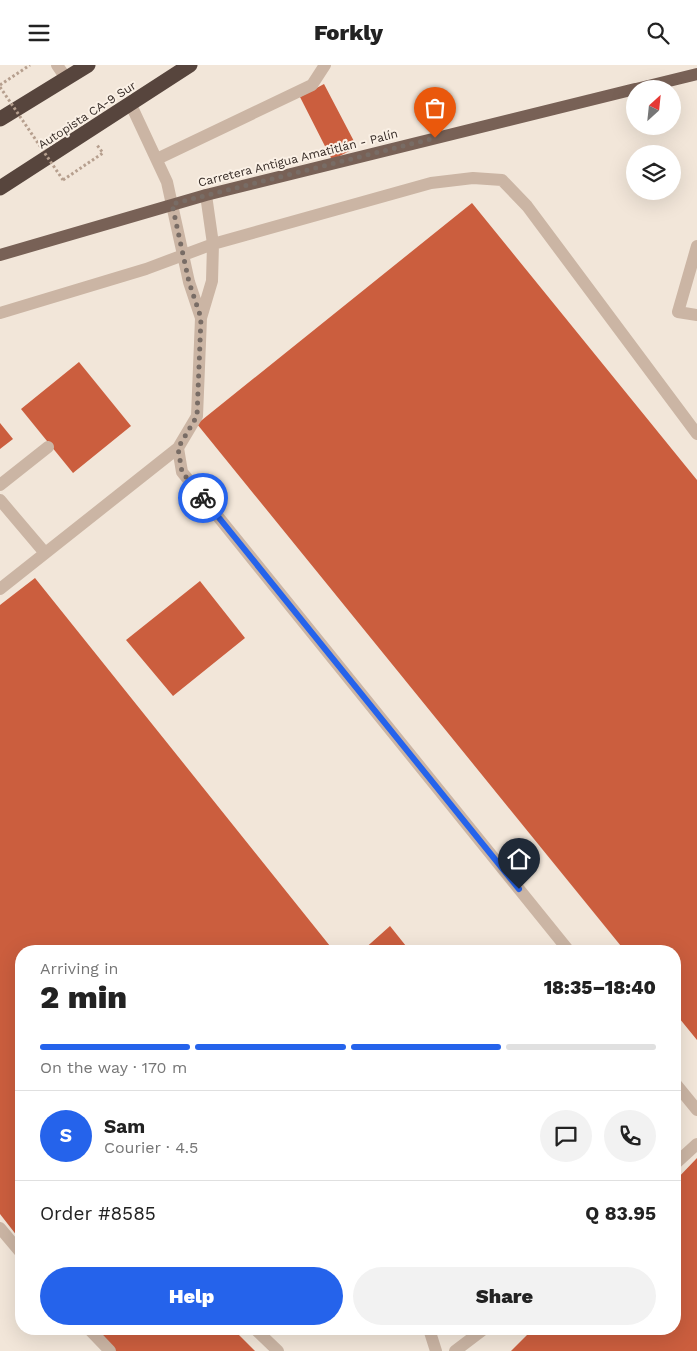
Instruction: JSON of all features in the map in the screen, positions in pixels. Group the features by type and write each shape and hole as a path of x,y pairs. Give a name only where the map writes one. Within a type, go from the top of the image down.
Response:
{"highway":[{"path":"0,119 88,65"},
{"name":"Autopista CA-9 Sur","path":"0,188 131,105 190,65"}],"main road":[{"name":"Carretera Antigua Amatitlán - Palín","path":"673,80 697,74"},
{"name":"Carretera Antigua Amatitlán - Palín","path":"0,255 206,195 626,91"}],"lane":[{"path":"56,65 66,78"},
{"path":"157,159 312,85 325,65"},
{"path":"131,105 167,181 183,253 201,318"},
{"path":"0,313 146,269 183,253 431,183 472,178 502,180 527,206 697,434"},
{"path":"0,589 178,448 197,416 201,318 212,281 213,244 206,195"},
{"path":"697,246 678,312 697,315"},
{"path":"0,485 48,447"},
{"path":"178,448 182,472 564,945"},
{"path":"0,500 45,553"},
{"path":"681,1090 697,1110"},
{"path":"681,1159 697,1145"},
{"path":"0,1228 15,1246"},
{"path":"95,1335 110,1351"},
{"path":"261,1335 278,1351"},
{"path":"431,1335 436,1351"},
{"path":"455,1351 476,1335"}],"path":[{"path":"30,65 0,86 63,180 102,153"}],"building":[{"path":"324,84 357,147 332,160 300,97"},
{"path":"472,203 697,480 697,1040 681,1020 681,945 620,945 197,424"},
{"path":"79,362 131,426 73,473 21,409"},
{"path":"0,423 13,439 0,449"},
{"path":"35,578 329,945 15,945 15,1233 0,1214 0,605"},
{"path":"200,581 245,638 173,696 126,640"},
{"path":"390,926 405,945 369,945"},
{"path":"697,1158 697,1351 511,1351 527,1335 681,1335 681,1175"},
{"path":"98,1335 239,1335 255,1351 114,1351"}],"way so far":[{"path":"203,498 182,472 178,448 197,416 201,318 189,282 172,204 435,138"}],"route":[{"path":"203,498 519,889"}]}
